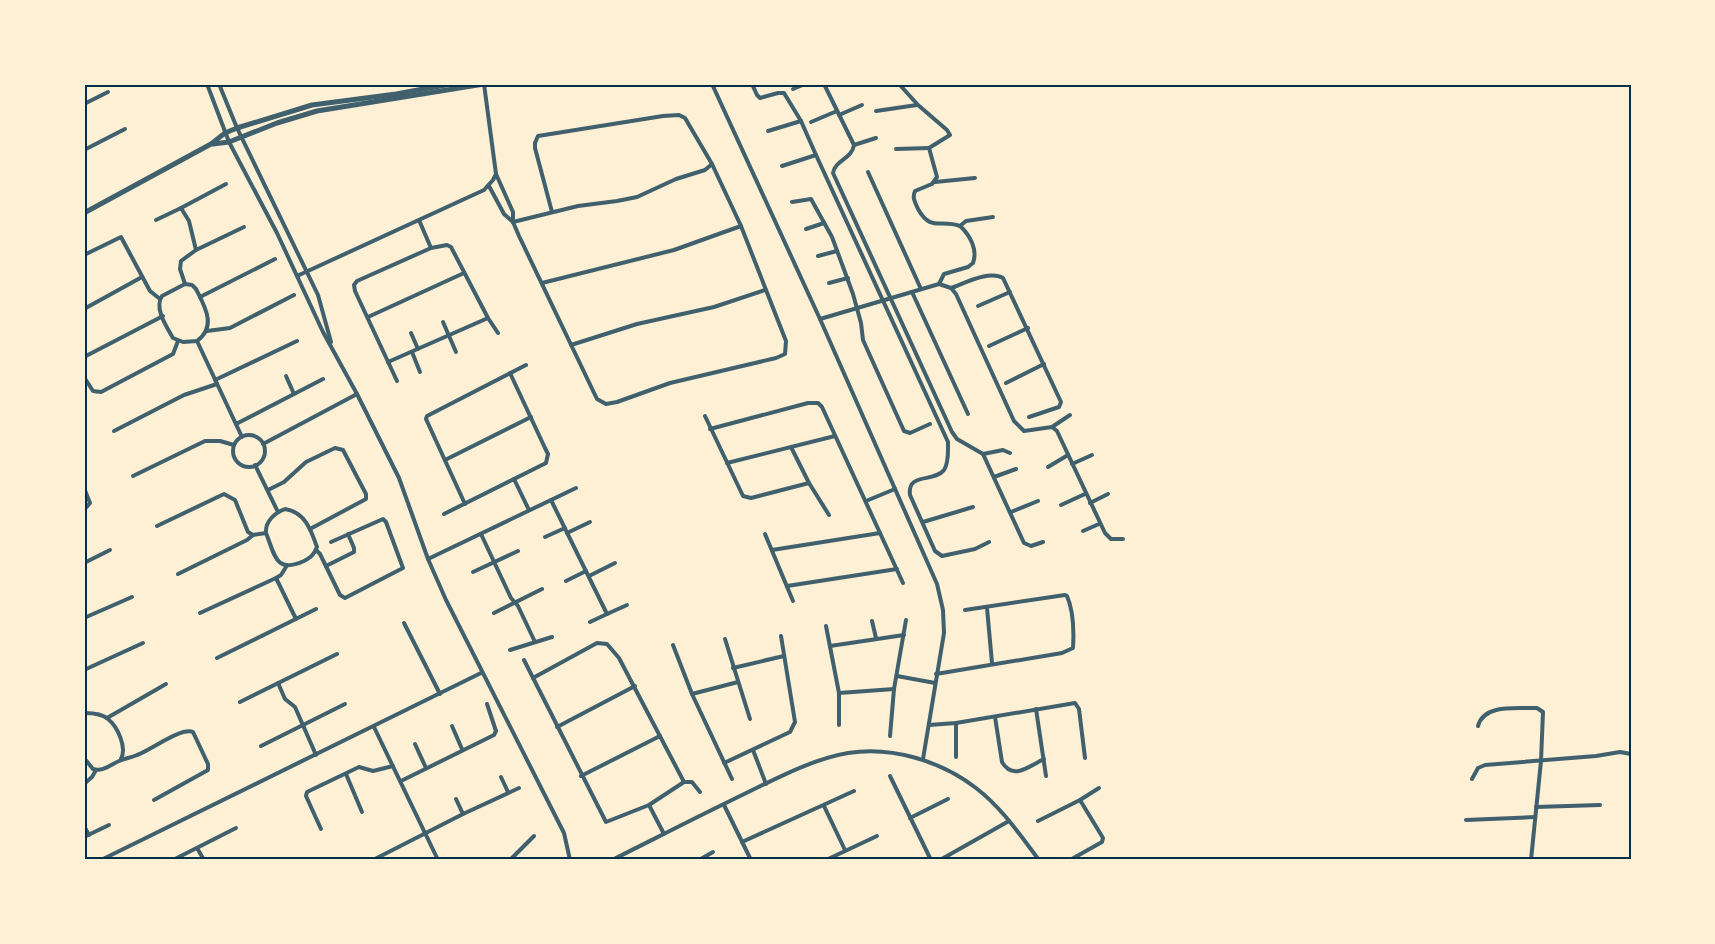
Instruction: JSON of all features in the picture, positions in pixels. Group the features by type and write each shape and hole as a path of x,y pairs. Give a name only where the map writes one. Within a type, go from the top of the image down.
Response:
{"street":[{"path":"207,84 229,142 323,332 332,345 399,478 428,560 481,673 564,833 570,860"},
{"path":"219,84 237,128 318,295 332,345"},
{"path":"84,213 237,128 312,105 451,84"},
{"path":"211,144 229,142 316,111 484,84 496,174 513,212 513,222"},
{"path":"712,84 820,319 937,584 943,610 944,633 923,759"},
{"path":"752,84 760,98 784,93 801,121 948,442 947,463 943,471 934,476 915,480 909,488 934,551 942,556 975,549 989,542"},
{"path":"794,88 805,84"},
{"path":"826,84 854,145 851,154 835,165 833,173 892,297 952,432 957,439 983,454 1027,545 1043,542"},
{"path":"896,149 929,148 949,137 949,132 918,105 899,84"},
{"path":"84,104 108,92"},
{"path":"811,122 862,105"},
{"path":"876,111 918,105"},
{"path":"489,186 504,214 513,222 597,399 606,404 617,402 670,383 785,354 786,341 741,226 712,164 685,118 679,115 663,116 542,134 536,139 535,148 552,212"},
{"path":"768,131 801,121"},
{"path":"84,141 86,149 125,129"},
{"path":"854,145 876,138"},
{"path":"929,148 937,171 935,182"},
{"path":"782,166 816,155"},
{"path":"513,222 552,212 637,197 676,179 705,170 712,164"},
{"path":"868,172 921,289"},
{"path":"297,276 489,186 496,174"},
{"path":"975,178 935,182 918,189 913,195 924,219 935,224 960,225 966,221 993,217"},
{"path":"156,220 226,184"},
{"path":"792,202 810,198 824,223 858,307 863,340 904,431 910,433 930,424"},
{"path":"182,208 189,221 196,250"},
{"path":"419,220 431,248"},
{"path":"806,229 824,223"},
{"path":"939,284 944,274 968,267 975,258 973,245 960,225"},
{"path":"542,283 664,253 741,226"},
{"path":"184,284 180,269 181,261 196,250 244,227"},
{"path":"84,255 121,237 150,291 159,299 159,307 173,338 178,341 197,341 206,331 209,318 192,285 184,284 159,299"},
{"path":"397,381 355,291 354,285 357,281 443,244 451,247 498,333"},
{"path":"818,256 837,252"},
{"path":"200,297 275,258"},
{"path":"368,317 464,273"},
{"path":"951,288 987,276 996,275 1003,278 1028,328 1061,405 1029,417"},
{"path":"84,309 142,277"},
{"path":"828,283 848,278"},
{"path":"820,319 939,284 951,288 956,294 1019,428 1031,432 1052,427 1070,415"},
{"path":"571,345 637,324 714,307 765,290"},
{"path":"912,292 968,414"},
{"path":"978,306 1010,292"},
{"path":"206,331 230,328 294,295"},
{"path":"84,357 163,316"},
{"path":"388,362 488,318"},
{"path":"443,322 456,352"},
{"path":"989,346 1028,328"},
{"path":"411,333 418,349"},
{"path":"84,377 93,391 101,392 172,354 178,341"},
{"path":"197,341 242,437"},
{"path":"114,431 297,341"},
{"path":"412,352 420,372"},
{"path":"1006,383 1044,364"},
{"path":"465,504 426,419 427,416 526,365"},
{"path":"444,514 543,466 548,459 510,373"},
{"path":"286,376 294,394"},
{"path":"236,424 323,379"},
{"path":"263,444 357,394"},
{"path":"710,429 818,403 822,407 903,583"},
{"path":"705,416 743,496 747,498 809,483"},
{"path":"445,460 531,417"},
{"path":"1052,427 1057,431 1107,537 1124,539"},
{"path":"255,436 263,444 265,453 255,465 240,464 233,456 234,445 242,437 255,436"},
{"path":"727,464 835,436"},
{"path":"133,476 205,441 220,441 234,445"},
{"path":"791,447 809,483 829,515"},
{"path":"268,490 284,482 306,462 335,448 342,450 366,494 366,499 310,529"},
{"path":"983,454 1003,450 1010,453"},
{"path":"1048,467 1068,455"},
{"path":"1072,464 1092,455"},
{"path":"255,465 278,512"},
{"path":"994,477 1016,469"},
{"path":"514,479 529,510"},
{"path":"84,488 90,503 84,510"},
{"path":"428,560 576,488"},
{"path":"866,501 895,489"},
{"path":"157,526 224,494 235,500 248,532 253,535"},
{"path":"1061,505 1086,494"},
{"path":"1090,503 1108,494"},
{"path":"551,500 607,614"},
{"path":"1011,512 1038,501"},
{"path":"923,522 973,507"},
{"path":"316,550 310,558 292,566 286,567 280,564 266,533 269,520 285,509 303,516 310,529 316,550 340,595 345,598 402,569 385,520 378,520 331,542"},
{"path":"567,533 590,522"},
{"path":"1083,531 1099,524"},
{"path":"545,537 565,528"},
{"path":"178,574 253,535 266,533"},
{"path":"772,550 880,533"},
{"path":"326,566 354,552 348,534"},
{"path":"481,534 535,642"},
{"path":"765,534 793,601"},
{"path":"84,563 110,550"},
{"path":"473,572 518,551"},
{"path":"589,576 615,563"},
{"path":"200,613 276,578 286,567"},
{"path":"787,586 897,569"},
{"path":"566,581 586,571"},
{"path":"276,578 296,619"},
{"path":"494,613 542,589"},
{"path":"936,674 1073,648 1070,603 1065,595 965,610"},
{"path":"84,618 132,597"},
{"path":"590,622 627,604"},
{"path":"987,608 993,663"},
{"path":"217,658 316,609"},
{"path":"890,736 894,689 906,620"},
{"path":"872,621 876,638"},
{"path":"404,622 440,694"},
{"path":"826,626 838,693 839,725"},
{"path":"830,646 904,635"},
{"path":"724,763 790,732 795,722 781,636"},
{"path":"510,650 552,637"},
{"path":"725,639 750,720"},
{"path":"533,678 597,643 604,642 619,658 684,782"},
{"path":"84,670 143,643"},
{"path":"673,645 692,694 732,779"},
{"path":"240,702 337,654"},
{"path":"734,668 784,656"},
{"path":"524,660 606,822 649,804 684,782 695,784 700,792"},
{"path":"101,860 481,673"},
{"path":"897,676 935,683"},
{"path":"692,694 738,682"},
{"path":"278,683 285,699 295,707 316,755"},
{"path":"107,718 166,684"},
{"path":"557,727 635,687"},
{"path":"838,693 894,689"},
{"path":"928,725 956,723 1075,703 1079,709 1085,758"},
{"path":"261,746 345,704"},
{"path":"401,781 494,735 496,731 487,704"},
{"path":"1036,709 1046,776"},
{"path":"1478,726 1481,717 1490,711 1541,709 1543,711 1541,761 1531,860"},
{"path":"84,712 92,712 107,718 114,726 123,746 124,754 121,760"},
{"path":"995,717 1002,762 1006,769 1013,772 1018,771 1044,759"},
{"path":"956,723 956,756"},
{"path":"452,726 462,749"},
{"path":"374,727 438,860"},
{"path":"84,758 96,770 102,770 121,760 139,755 181,732 189,730 193,732 208,764 208,770 154,800"},
{"path":"581,776 660,736"},
{"path":"415,744 426,768"},
{"path":"753,750 766,784"},
{"path":"612,860 803,767 849,753 878,752 923,759 953,773 975,787 1009,821 1039,860"},
{"path":"1472,779 1478,768 1503,762 1541,761 1620,752 1631,754"},
{"path":"321,829 306,794 362,767 373,771 393,766"},
{"path":"84,784 96,770"},
{"path":"346,774 362,812"},
{"path":"890,776 931,860"},
{"path":"501,777 508,792"},
{"path":"373,860 519,788"},
{"path":"1038,821 1099,788"},
{"path":"742,842 854,791"},
{"path":"456,799 463,814"},
{"path":"910,818 948,799"},
{"path":"1070,860 1080,858 1102,842 1103,838 1080,800"},
{"path":"649,804 664,834"},
{"path":"724,805 751,860"},
{"path":"1536,807 1600,805"},
{"path":"824,806 846,850"},
{"path":"1466,820 1535,817"},
{"path":"940,860 1009,821"},
{"path":"84,826 86,836 109,825"},
{"path":"173,860 236,828"},
{"path":"510,860 534,836"},
{"path":"826,860 877,836"},
{"path":"198,848 204,860"},
{"path":"699,860 713,852"}]}
